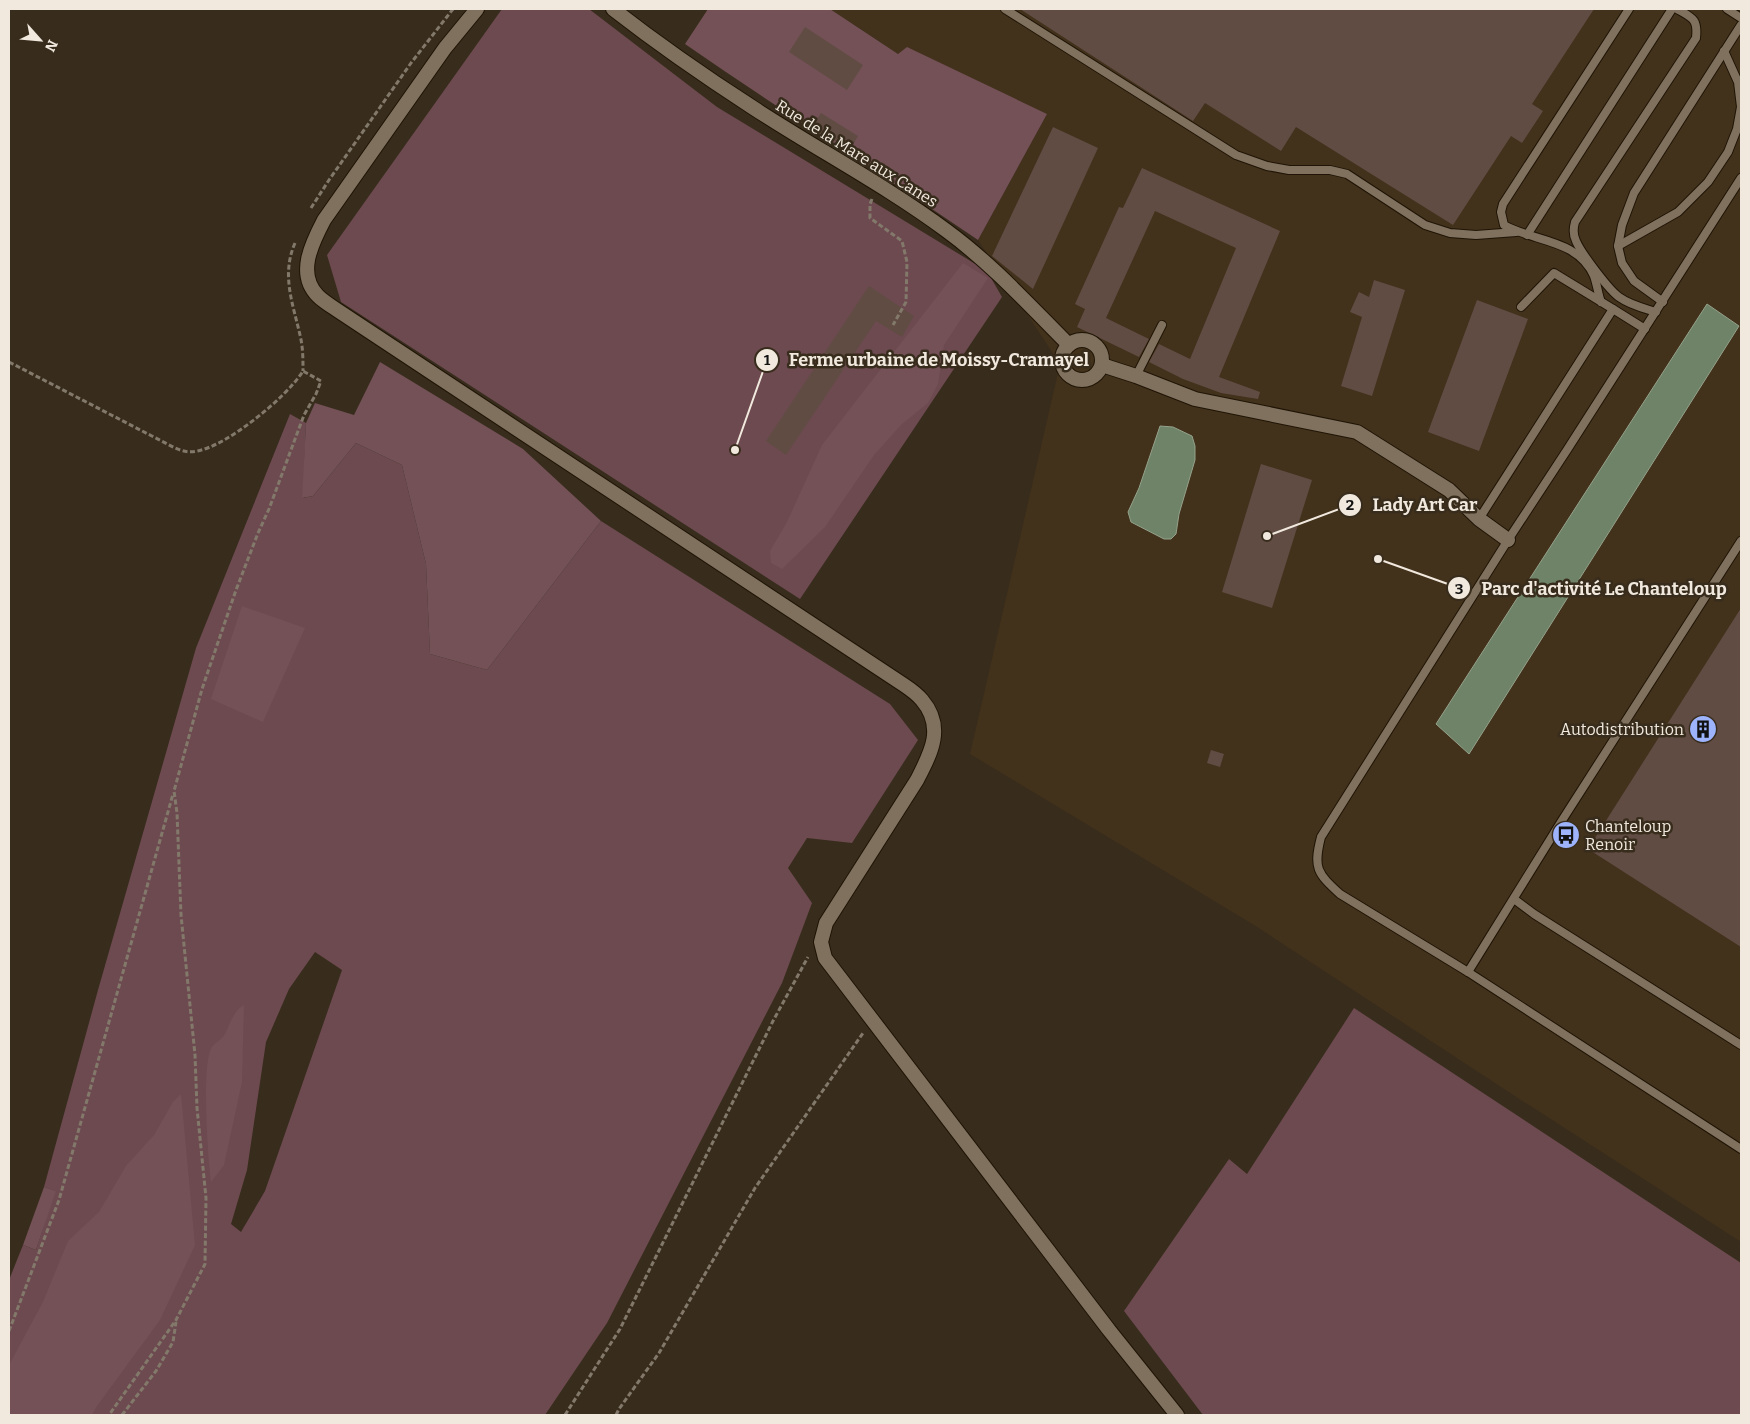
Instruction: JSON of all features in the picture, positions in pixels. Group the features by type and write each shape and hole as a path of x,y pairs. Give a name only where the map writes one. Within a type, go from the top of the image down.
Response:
{"street":[{"path":"477,9 444,48 324,220 313,241 307,262 308,281 317,296 337,310 904,685 922,700 932,717 935,735 929,756 917,780 826,923 821,942 826,958 1103,1323 1177,1415"},
{"name":"Rue de la Mare aux Canes","path":"613,9 665,50 745,103 879,185 948,232 978,256 1069,345"},
{"path":"1079,340 1095,345 1102,354 1102,366 1094,376 1088,379 1075,379 1069,376 1065,371 1062,360 1065,349 1069,345 1079,340"},
{"path":"1102,366 1136,376 1195,399 1357,432 1449,490 1479,519 1508,540"}],"lane":[{"path":"1005,9 1236,155 1267,166 1289,170 1330,170 1347,174 1425,225 1450,233 1476,235 1516,232"},
{"path":"1601,302 1594,275 1576,253 1548,240 1516,232 1504,225 1501,212 1503,204 1629,9"},
{"path":"1527,235 1672,9"},
{"path":"1656,312 1632,304 1619,297 1606,285 1576,242 1573,231 1575,222 1696,38 1697,27 1694,19 1678,9"},
{"path":"1727,9 1741,18"},
{"path":"1663,302 1634,281 1622,263 1618,246 1622,225 1634,192 1741,25"},
{"path":"1618,246 1678,212 1708,182 1728,152 1737,129 1741,107 1738,82 1724,51"},
{"path":"1741,178 1663,302 1508,540 1321,837 1317,854 1318,868 1327,881 1340,894 1468,972 1741,1149"},
{"path":"1521,307 1554,273 1645,329"},
{"path":"1479,519 1613,310"},
{"path":"1136,376 1162,325"},
{"path":"1468,972 1741,540"},
{"path":"1514,899 1534,914 1741,1045"}],"path":[{"path":"879,185 870,204 870,218 902,241 907,262 906,302 893,325"},
{"path":"9,362 185,452 196,452 211,447 246,426 277,400 297,380 302,371 321,381 304,416 221,632 189,734 59,1200 9,1331"},
{"path":"109,1415 176,1320 204,1264 206,1198 197,1108 195,1055 182,924 177,812 174,791"},
{"path":"565,1415 620,1329 773,1021 809,956"},
{"path":"616,1415 660,1353 755,1188 872,1020"},
{"path":"122,1415 156,1371 173,1342 176,1320"}],"shaded area":[{"path":"502,9 589,9 717,107 987,271 1002,297 800,599 341,302 327,255"},
{"path":"708,9 830,9 898,54 907,47 1047,114 978,240 685,44"},
{"path":"830,9 1741,9 1741,1242 1254,925 970,754 1060,364 978,240 1047,114 898,54"},
{"path":"963,263 988,278 944,345 938,384 928,403 902,424 874,455 825,527 782,569 771,563 770,551 787,522 822,445"},
{"path":"1707,304 1739,326 1469,754 1436,724"},
{"path":"380,362 523,449 601,521 487,670 430,654 426,564 402,465 356,443 313,496 302,498 306,423 315,403 354,415"},
{"path":"290,414 306,423 303,498 313,496 356,443 402,465 426,564 430,654 487,670 601,521 890,704 918,740 852,843 807,838 788,868 812,903 782,983 607,1323 545,1415 9,1415 9,1280 23,1245 36,1250 55,1191 44,1187 196,648","holes":["315,952 342,970 265,1191 241,1232 231,1224 247,1170 266,1042 289,989"]},
{"path":"1160,426 1173,427 1192,436 1195,446 1195,460 1179,514 1176,534 1171,539 1164,539 1131,522 1128,512 1139,488"},
{"path":"242,606 305,628 263,722 211,699"},
{"path":"244,1005 242,1082 224,1165 211,1182 206,1112 209,1056 212,1047 222,1038 235,1014"},
{"path":"1354,1008 1741,1263 1741,1415 1203,1415 1124,1311 1229,1159 1247,1174"},
{"path":"181,1094 195,1245 160,1320 92,1415 9,1415 9,1365 43,1302 68,1241 99,1212 126,1166 154,1135 173,1102"},
{"path":"44,1187 56,1191 36,1250 23,1245"}],"building":[{"path":"1020,9 1594,9 1532,104 1543,111 1522,143 1511,136 1453,225 1296,127 1281,151 1205,103 1193,121"},
{"path":"805,27 863,65 847,90 789,52"},
{"path":"821,113 858,136 850,150 812,127"},
{"path":"1053,127 1098,148 1033,289 992,256"},
{"path":"1142,168 1280,231 1219,377 1260,392 1258,399 1221,393 1183,379 1149,362 1159,344 1190,359 1236,248 1155,211 1106,318 1149,339 1139,357 1077,327 1085,309 1075,304 1119,207 1123,208"},
{"path":"1374,280 1405,290 1372,396 1341,386 1362,317 1350,312 1359,292 1369,297"},
{"path":"869,286 914,316 902,337 876,321 786,455 766,441"},
{"path":"1477,300 1528,319 1479,451 1428,432"},
{"path":"1261,464 1312,480 1272,608 1222,592"},
{"name":"Autodistribution","path":"1741,608 1741,947 1588,849"},
{"path":"1211,750 1224,754 1220,767 1207,763"}],"place":[{"name":"Ferme urbaine de Moissy-Cramayel","path":"735,450"},
{"name":"Lady Art Car","path":"1267,536"},
{"name":"Parc d'activité Le Chanteloup","path":"1378,559"},
{"name":"Autodistribution","path":"1703,729"},
{"name":"Chanteloup Renoir","path":"1566,835"}]}
